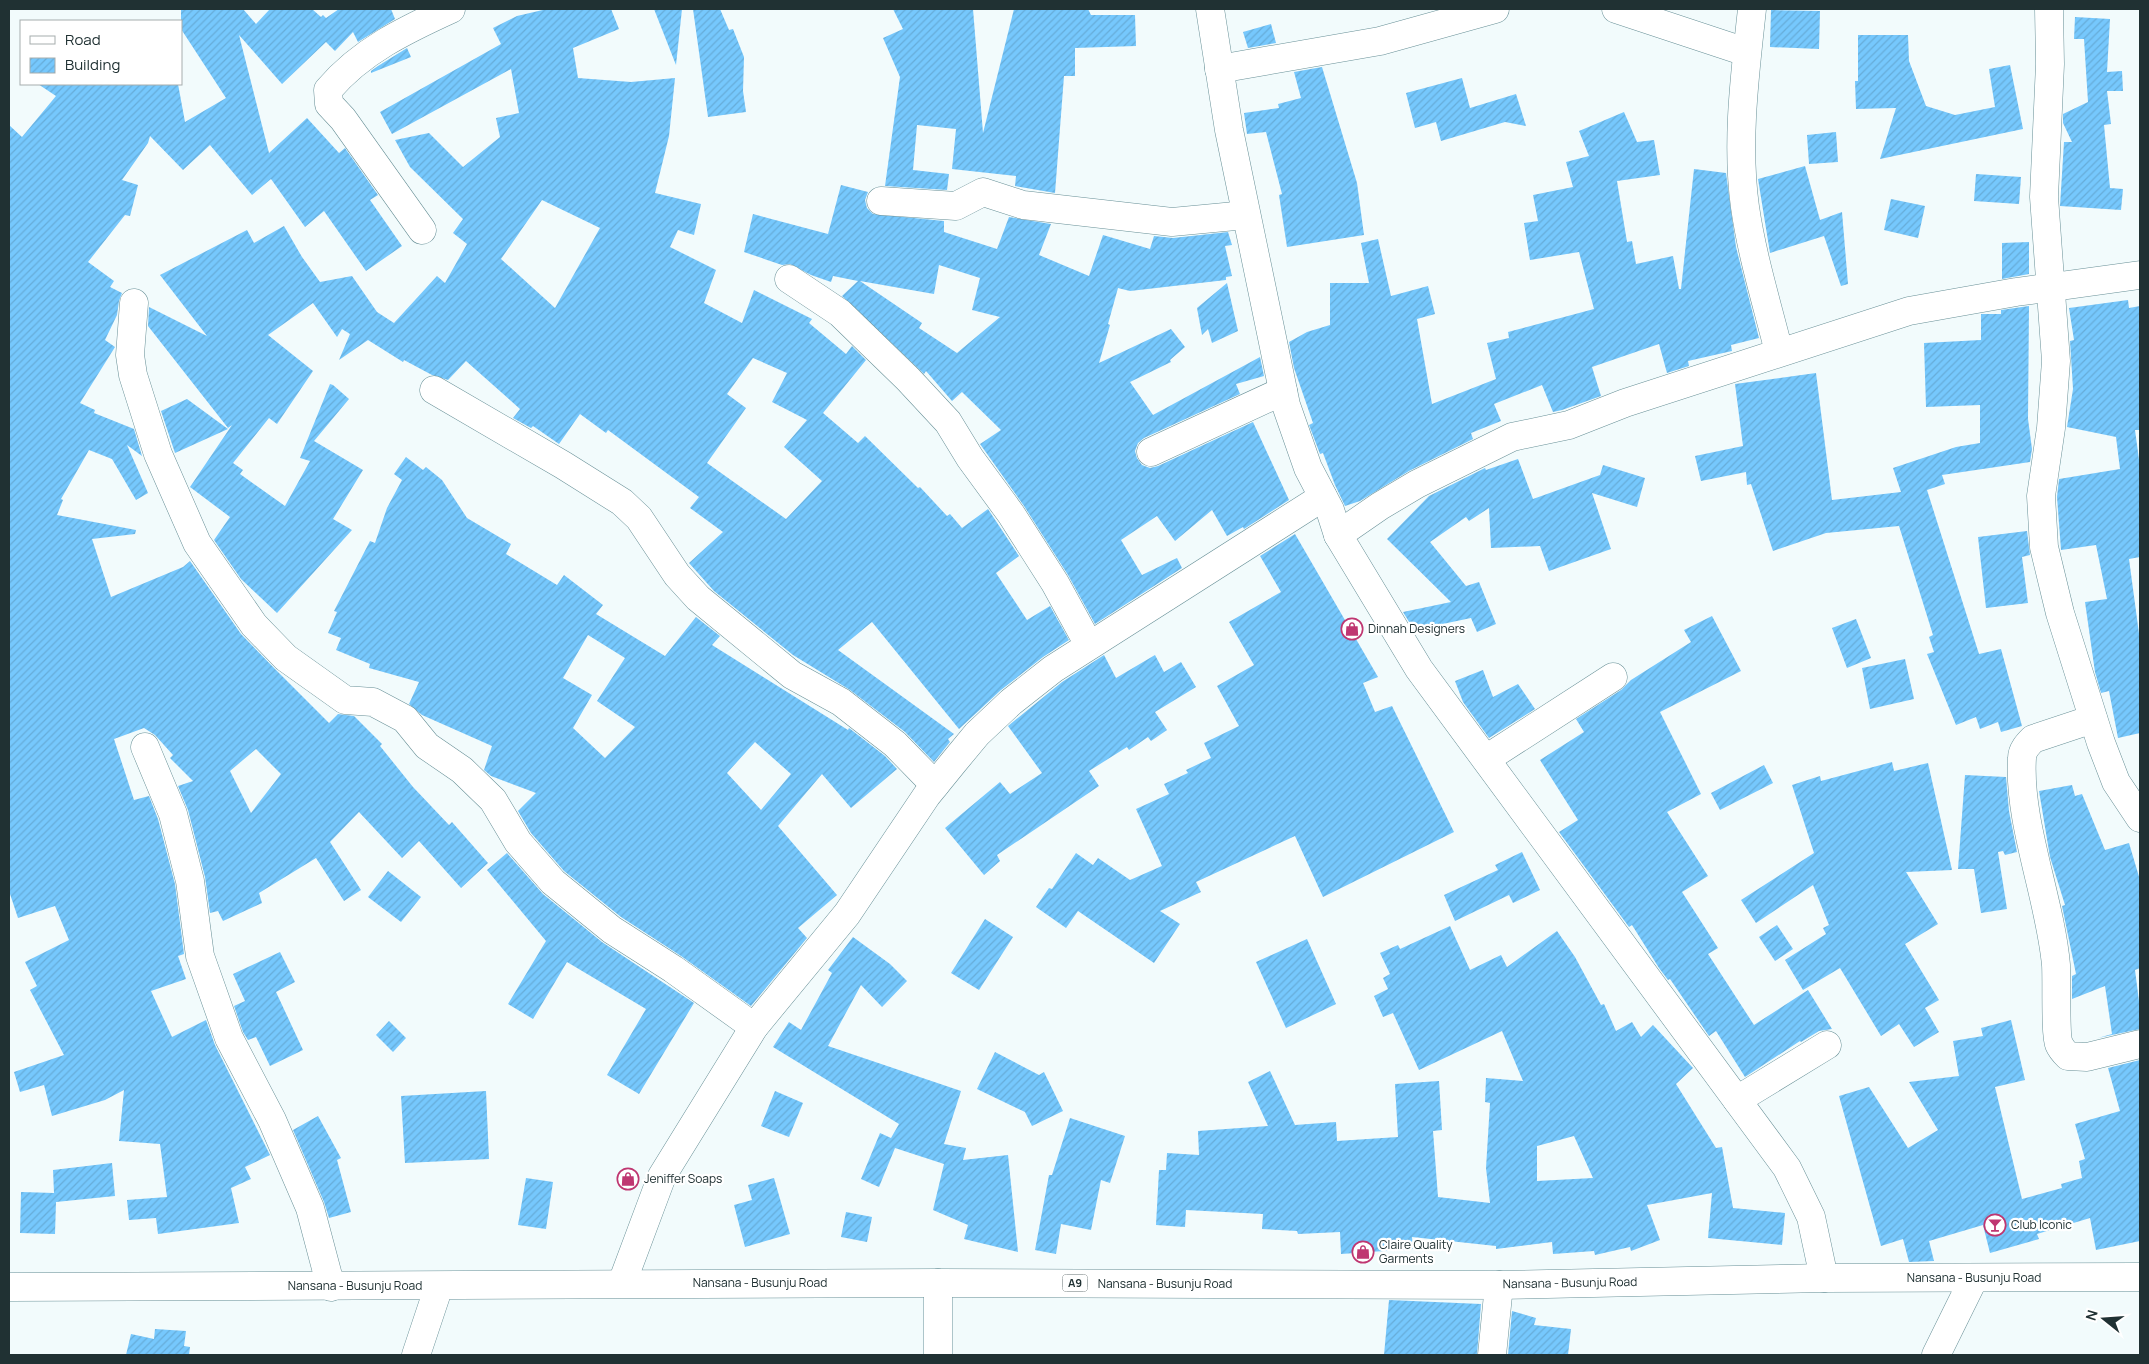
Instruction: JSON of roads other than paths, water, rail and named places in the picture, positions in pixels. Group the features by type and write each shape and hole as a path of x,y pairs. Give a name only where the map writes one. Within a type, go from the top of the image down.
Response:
{"street":[{"path":"422,230 343,119 329,104 328,90 362,56 409,28 451,9"},
{"path":"1210,9 1246,215 1283,391 1296,436 1322,497 1330,510 1338,535 1420,669 1788,1168 1811,1217 1824,1278"},
{"path":"1219,69 1380,41 1495,9"},
{"path":"1616,9 1746,52"},
{"path":"1752,9 1746,52 1742,142 1745,205 1752,249 1779,352"},
{"path":"2049,9 2050,64 2044,197 2056,361 2051,428 2041,496 2044,546 2060,613 2116,782 2140,818"},
{"path":"881,201 956,206 982,192 1023,205 1172,222 1246,215"},
{"path":"1338,535 1417,484 1512,438 1569,425 1779,352 1909,311 2050,287 2140,276"},
{"path":"789,279 840,313 908,378 948,422 970,458 1010,514 1055,583 1089,645"},
{"path":"134,304 130,356 133,375 138,397 158,454 196,543 254,625 286,658 345,700 373,702 404,719 427,746 462,770 493,800 518,842 554,882 612,930 673,969 754,1027"},
{"path":"434,390 563,465 622,502 639,518 678,575 698,598 792,675 841,702 895,744 935,785"},
{"path":"1151,452 1283,391"},
{"path":"622,1284 662,1176 754,1027 847,914 935,785 977,734 1011,702 1089,645 1322,497"},
{"path":"1486,759 1613,677"},
{"path":"2094,719 2033,739 2022,755 2022,780 2029,827 2044,892 2056,964 2058,1043 2068,1056 2087,1057 2140,1044"},
{"path":"145,747 174,814 190,881 200,956 229,1038 272,1120 310,1208 331,1287"},
{"path":"1737,1100 1827,1045"},
{"name":"Nansana - Busunju Road","path":"9,1286 331,1287 938,1283 1499,1285 1824,1278 2140,1277"},
{"path":"1936,1355 1974,1278"},
{"path":"938,1283 938,1355"},
{"path":"1492,1355 1499,1285"},
{"path":"416,1355 439,1286"}],"place":[{"name":"Dinnah Designers","path":"1352,629"},
{"name":"Jeniffer Soaps","path":"628,1179"},
{"name":"Club Iconic","path":"1995,1225"},
{"name":"Claire Quality Garments","path":"1363,1252"}]}
